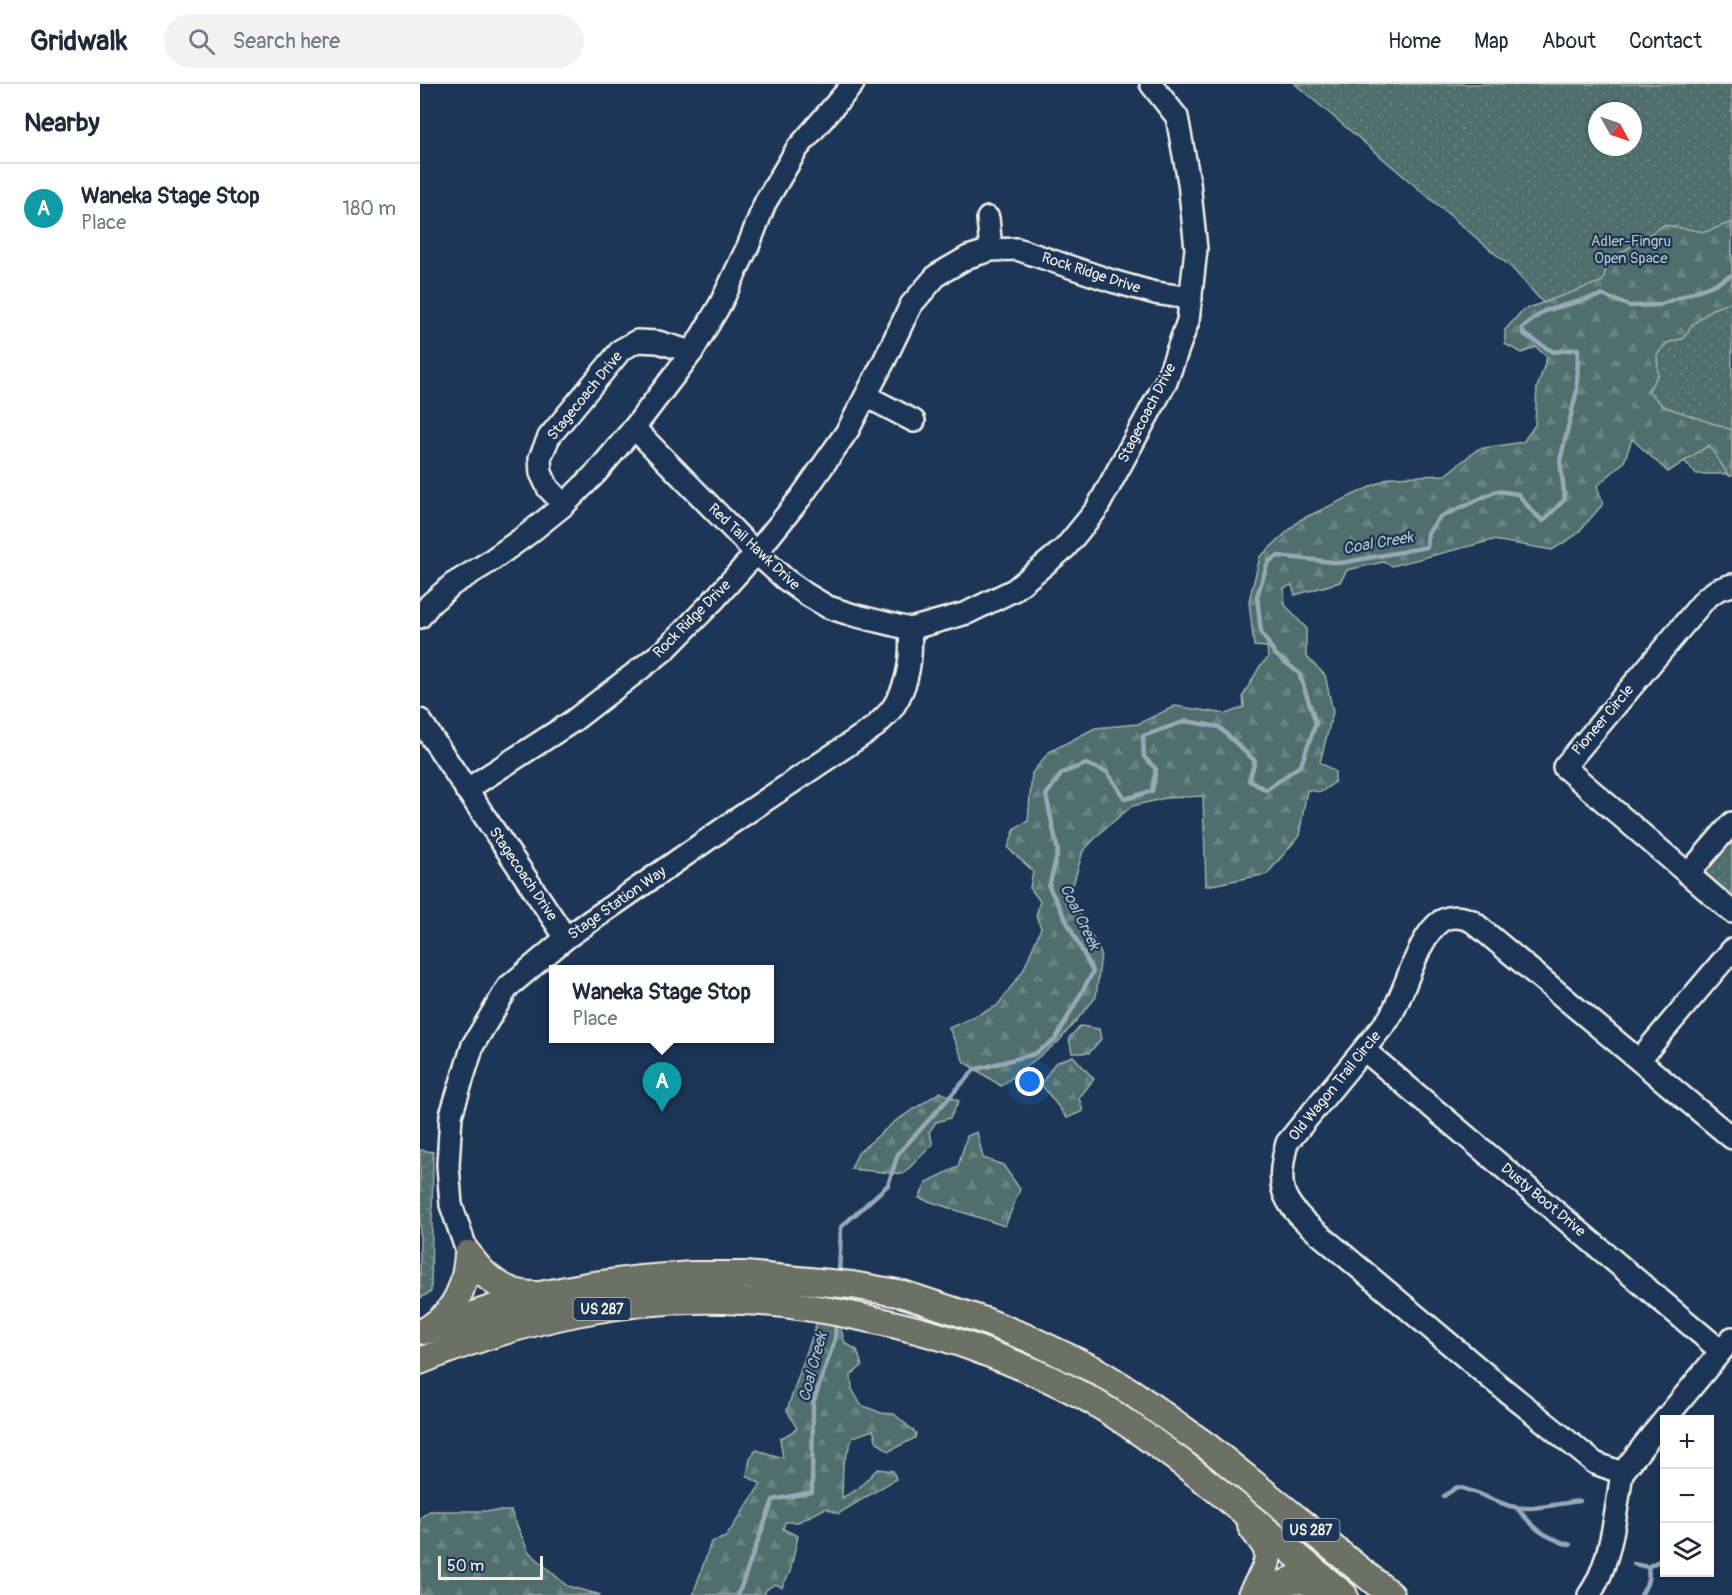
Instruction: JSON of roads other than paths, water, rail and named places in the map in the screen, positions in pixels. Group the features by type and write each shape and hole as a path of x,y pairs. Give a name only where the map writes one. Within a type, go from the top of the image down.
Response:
{"main road":[{"path":"468,1254 490,1280 503,1287 531,1295 545,1294"},
{"path":"422,1332 439,1322 451,1310 460,1295 466,1279 468,1254"},
{"name":"US 287","path":"422,1332 545,1294 630,1280 692,1275 745,1275 852,1285 903,1293 1030,1339 1088,1366 1114,1382 1208,1447 1391,1595"},
{"name":"US 287","path":"420,1361 493,1334 550,1318 645,1303 741,1300 791,1304 898,1325 986,1352 1041,1375 1105,1409 1185,1464 1344,1595"},
{"path":"1241,1510 1267,1550 1263,1574 1251,1595"},
{"path":"1268,1595 1277,1587 1294,1579 1305,1581 1335,1595"}],"street":[{"path":"420,617 430,604 453,584 486,564 564,505 596,473 634,428 692,352 721,303 749,244 765,203 797,149 853,84"},
{"name":"Stagecoach Drive","path":"967,613 1014,590 1065,548 1096,510 1166,382 1188,321 1196,249 1189,182 1177,117 1151,84"},
{"path":"988,218 991,250"},
{"name":"Rock Ridge Drive","path":"466,790 573,721 666,649 713,601 756,553 801,497 848,430 912,305 937,275 968,257 991,250 1017,249 1112,281 1155,293 1191,298"},
{"name":"Stagecoach Drive","path":"564,505 548,488 541,473 540,458 549,437 614,358 621,350 637,341 658,342 692,352"},
{"path":"866,396 914,421"},
{"name":"Red Tail Hawk Drive","path":"634,428 756,553 785,579 828,607 910,628 967,613"},
{"name":"Pioneer Circle","path":"1732,585 1717,590 1706,598 1564,767 1732,912"},
{"name":"Stage Station Way","path":"468,1254 451,1205 448,1165 451,1115 473,1045 508,987 566,938 876,726 894,706 905,686 910,660 910,628"},
{"name":"Stagecoach Drive","path":"420,720 566,938"},
{"path":"1688,874 1732,823"},
{"name":"Old Wagon Trail Circle","path":"1622,1473 1595,1463 1312,1229 1288,1203 1281,1181 1287,1143 1396,1008 1416,957 1430,934 1442,921 1453,917 1463,917 1472,921 1732,1137"},
{"path":"1639,1060 1732,950"},
{"name":"Dusty Boot Drive","path":"1364,1050 1726,1345"},
{"path":"1589,1595 1605,1564 1622,1473 1726,1345"}],"waterway":[{"name":"Coal Creek","path":"839,1276 841,1227 888,1185 898,1154 974,1070 1034,1054 1055,1040 1093,972 1049,887 1058,851 1046,795 1062,773 1086,764 1107,772 1125,799 1152,791 1156,769 1144,757 1143,736 1186,721 1219,727 1255,761 1249,780 1266,790 1301,765 1316,723 1299,673 1275,654 1261,632 1257,596 1268,562 1278,556 1341,563 1427,547 1428,533 1440,517 1497,491 1518,494 1543,521 1565,499 1560,461 1577,390 1578,349 1553,352 1524,334 1522,328 1544,311 1602,295 1630,306 1659,305 1713,285 1732,275"},
{"name":"Coal Creek","path":"738,1595 773,1500 812,1492 813,1403 835,1339 836,1320"},
{"path":"1444,1496 1457,1487 1518,1508 1535,1508 1580,1501"},
{"path":"1516,1507 1540,1531 1570,1545"},
{"path":"1634,1564 1648,1567 1660,1560"},
{"path":"1641,1595 1648,1582 1648,1567"}],"place":[{"name":"Waneka Stage Stop","path":"662,1112"}],"park label":[{"name":"Adler-Fingru Open Space","path":"1631,250"}]}
